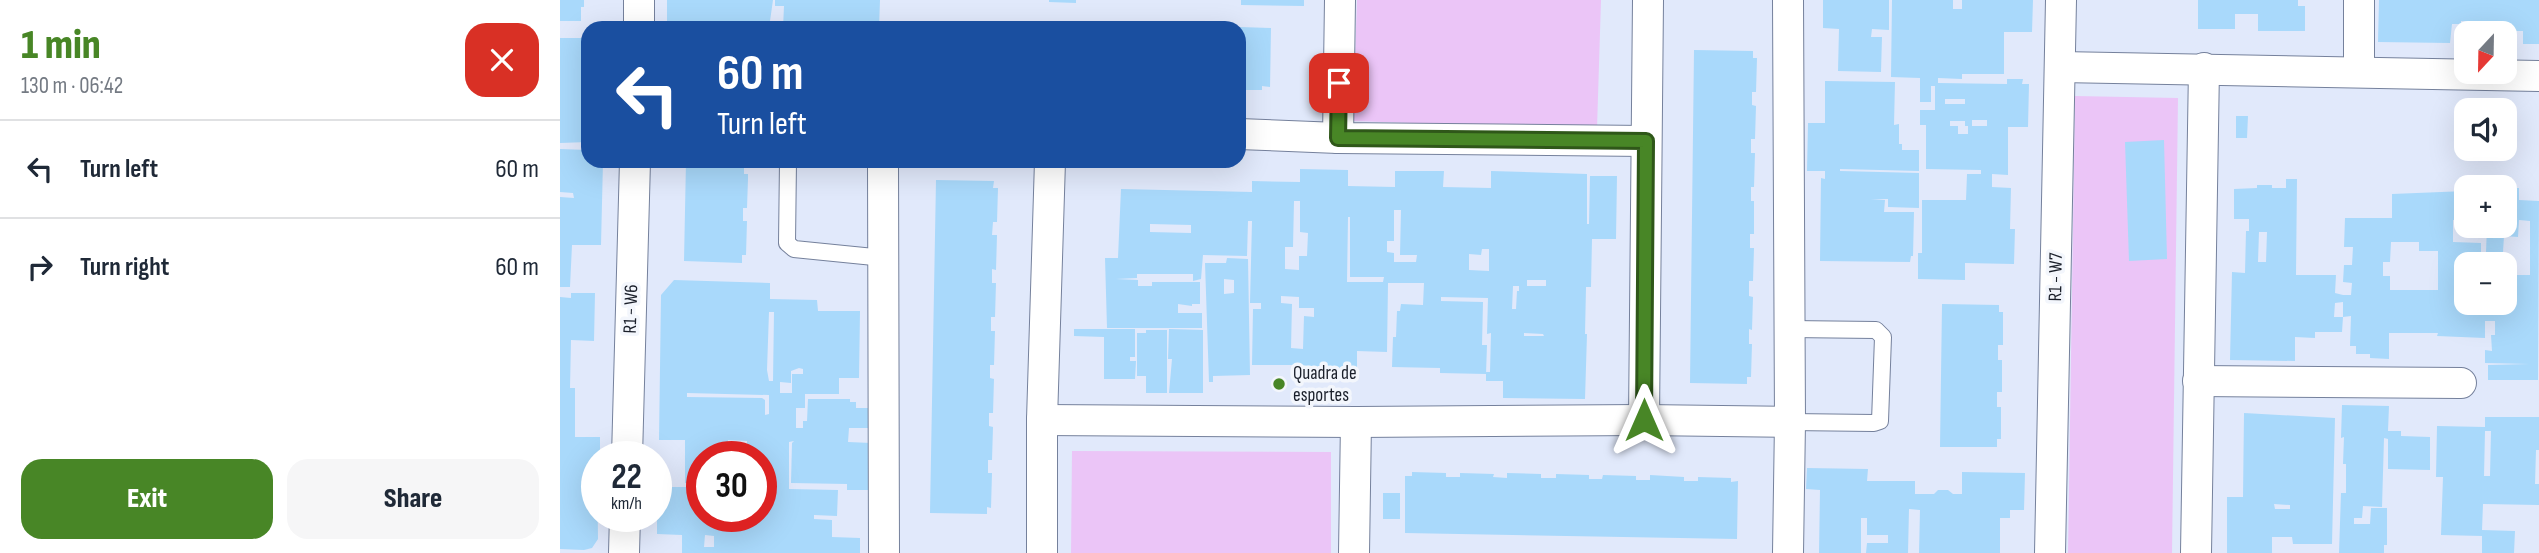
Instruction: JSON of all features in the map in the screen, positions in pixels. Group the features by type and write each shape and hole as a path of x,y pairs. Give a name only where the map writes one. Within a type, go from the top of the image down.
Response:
{"street":[{"path":"639,0 639,21"},
{"path":"1338,138 1340,0"},
{"path":"1644,420 1648,0"},
{"path":"1788,0 1788,553"},
{"name":"R1 - W7","path":"2050,553 2061,0"},
{"path":"2359,0 2359,72"},
{"path":"2060,67 2539,76"},
{"path":"2196,553 2204,68"},
{"path":"1246,134 1338,138 1646,141"},
{"name":"R1 - W6","path":"627,441 635,168"},
{"path":"883,168 884,553"},
{"path":"1042,553 1042,420 1050,168"},
{"path":"2198,381 2461,383"},
{"path":"1042,420 1790,422"},
{"path":"1354,553 1356,422"},
{"path":"624,553 625,532"}],"lane":[{"path":"788,168 787,243 790,246 794,249 884,258"},
{"path":"1790,329 1876,330 1883,337 1880,421 1790,422"}],"shaded area":[{"path":"1357,0 1601,0 1597,129 1353,121"},
{"path":"2075,96 2178,98 2172,553 2068,553"},
{"path":"1072,451 1331,452 1331,553 1071,553"}],"building":[{"path":"560,0 584,0 581,21 560,21"},
{"path":"667,0 773,0 770,21 667,21"},
{"path":"775,0 880,0 879,21 783,21 784,6 775,6"},
{"path":"1076,0 1076,3 1049,2"},
{"path":"1241,0 1304,0 1304,6 1241,5"},
{"path":"1823,0 1889,0 1889,30 1872,29 1871,37 1882,37 1881,72 1838,71 1839,29 1823,28"},
{"path":"1892,0 1953,0 1953,9 1962,9 1962,0 2033,0 2032,32 2004,32 2004,74 1962,74 1962,79 1938,78 1938,83 2007,84 2007,79 2023,79 2022,84 2029,84 2028,127 2008,127 2008,175 1992,174 1992,187 2011,188 2010,229 2015,229 2014,264 1965,263 1965,280 1918,279 1918,253 1922,253 1922,200 1966,200 1967,174 1981,174 1981,170 1926,169 1926,125 1920,125 1920,110 1935,110 1935,86 1931,86 1931,102 1920,102 1920,78 1891,77","holes":["1945,99 1965,99 1965,104 1945,104","1972,120 1987,120 1987,126 1972,126","1950,121 1965,121 1968,134 1958,134 1958,126 1950,126"]},
{"path":"2198,0 2298,0 2298,6 2305,6 2305,31 2258,31 2258,14 2235,14 2235,29 2198,29"},
{"path":"2379,0 2539,0 2539,44 2523,44 2523,31 2517,31 2517,21 2454,21 2450,43 2378,42"},
{"path":"1246,27 1271,28 1270,87 1262,86 1262,90 1246,90"},
{"path":"560,38 581,38 581,142 560,143"},
{"path":"1694,50 1753,51 1753,58 1757,58 1756,92 1752,92 1752,105 1756,106 1755,139 1751,139 1751,153 1755,153 1754,187 1751,187 1751,201 1754,201 1754,234 1750,234 1750,248 1754,248 1753,281 1749,281 1749,296 1753,297 1752,330 1749,329 1749,344 1752,344 1751,377 1747,377 1747,384 1690,383"},
{"path":"1825,81 1895,82 1894,125 1899,124 1899,144 1902,144 1902,150 1919,150 1919,171 1840,171 1919,173 1919,208 1888,207 1888,199 1871,199 1885,200 1884,212 1914,212 1913,256 1910,262 1820,261 1821,178 1825,179 1825,171 1807,171 1808,123 1825,123"},
{"path":"2236,116 2248,116 2247,138 2236,138"},
{"path":"2164,140 2167,259 2129,261 2125,142"},
{"path":"560,149 581,150 581,168 603,168 601,245 572,245 570,287 560,287 560,197 574,198 573,193 560,192"},
{"path":"686,168 744,168 748,179 747,208 743,208 743,221 747,221 746,255 742,255 742,263 684,261"},
{"path":"1300,169 1348,170 1348,186 1395,187 1395,171 1444,171 1443,187 1491,188 1491,171 1587,174 1589,224 1590,176 1617,176 1616,239 1592,239 1591,287 1586,287 1585,399 1503,398 1503,381 1486,381 1486,374 1440,373 1440,368 1392,367 1397,311 1400,311 1401,304 1423,305 1424,283 1388,283 1387,352 1357,351 1357,374 1345,374 1345,378 1297,377 1297,365 1252,365 1253,309 1261,309 1261,303 1250,303 1252,221 1248,221 1247,256 1203,255 1201,279 1193,281 1193,274 1137,274 1137,278 1116,279 1138,280 1138,286 1152,286 1152,282 1200,282 1200,304 1178,304 1178,313 1202,313 1202,328 1107,328 1105,258 1118,258 1121,189 1252,192 1252,181 1300,182","holes":["1294,201 1300,201 1300,232 1308,233 1307,256 1299,256 1299,270 1285,269 1285,247 1293,247","1394,210 1401,210 1400,255 1417,255 1416,262 1394,262 1394,253 1387,252 1387,241 1394,241","1348,217 1350,277 1384,277 1383,282 1347,282","1150,224 1191,225 1191,233 1150,232","1482,249 1489,249 1489,271 1469,270 1469,254 1481,255","1527,280 1546,280 1546,286 1527,286","1513,286 1519,286 1516,309 1512,309","1281,296 1299,297 1299,308 1314,308 1314,317 1304,316 1303,349 1291,348 1292,304 1281,303","1441,297 1488,298 1490,372 1486,372 1487,345 1482,345 1483,302 1441,301","1524,333 1544,336 1524,336"]},
{"path":"2286,179 2297,179 2296,275 2336,275 2335,293 2343,295 2351,295 2352,283 2343,282 2344,265 2352,265 2353,247 2344,247 2345,218 2392,218 2392,194 2454,191 2453,242 2481,243 2481,252 2454,252 2454,315 2517,315 2517,275 2530,275 2530,221 2519,220 2517,237 2517,188 2519,200 2539,201 2538,380 2488,380 2488,365 2529,364 2485,363 2485,350 2492,351 2491,335 2495,335 2495,321 2485,321 2485,338 2437,336 2438,333 2389,333 2389,359 2356,354 2356,346 2350,346 2351,316 2343,317 2342,332 2315,332 2315,338 2295,337 2295,361 2230,360 2232,272 2245,273 2246,231 2249,231 2249,219 2234,219 2234,189 2257,188 2257,185 2272,185 2272,188 2286,188","holes":["2259,232 2267,232 2266,262 2258,262","2391,242 2419,242 2419,251 2438,251 2438,290 2390,290 2390,276 2383,276 2383,262 2390,262","2343,302 2343,317 2334,317 2335,303"]},
{"path":"936,180 994,181 993,188 998,188 997,222 993,222 992,235 997,235 996,270 992,269 992,283 996,283 995,317 991,317 991,331 995,331 994,365 990,365 990,378 994,379 993,413 989,413 989,426 993,427 992,460 988,460 988,473 992,473 991,508 987,507 987,514 930,513"},
{"path":"2487,238 2504,238 2503,252 2486,252"},
{"path":"1227,258 1248,259 1250,375 1213,376 1213,382 1209,382 1205,263 1226,263","holes":["1224,279 1234,280 1234,293 1224,294"]},
{"path":"674,280 770,283 770,299 817,300 818,311 860,311 859,378 839,378 839,394 805,394 805,408 796,408 796,428 803,428 803,421 807,421 808,399 850,399 850,402 856,402 856,408 871,408 871,428 849,428 848,442 871,443 871,490 847,490 847,484 791,483 794,441 789,442 789,489 838,490 837,516 814,515 814,519 832,520 832,537 860,538 860,553 682,553 682,535 657,534 672,532 672,487 686,487 686,532 777,532 777,441 686,441 685,483 685,440 659,440 661,295","holes":["769,312 774,312 773,381 769,381 767,370","803,369 803,374 792,374 792,393 780,393 780,382 791,383 791,371","687,393 769,395 769,414 765,415 765,400 762,398 687,397","705,535 714,536 714,547 704,547"]},
{"path":"571,293 595,293 594,341 571,340 570,388 575,388 575,437 600,437 600,441 581,441 581,532 598,532 598,539 592,548 584,550 560,549 560,297 571,298"},
{"path":"1942,304 1999,305 1999,312 2003,312 2003,345 1998,345 1998,360 2002,360 2002,392 1997,392 1997,407 2001,407 2001,439 1997,439 1997,447 1940,447"},
{"path":"1074,329 1135,329 1135,357 1130,357 1130,361 1136,361 1135,379 1104,379 1104,337 1074,336"},
{"path":"1169,329 1203,330 1203,393 1169,393 1172,359 1168,359"},
{"path":"1146,330 1167,330 1167,393 1146,393 1146,376 1137,376 1137,333 1146,333"},
{"path":"2342,405 2389,406 2388,431 2401,431 2401,436 2430,437 2430,470 2388,469 2388,439 2384,438 2382,507 2363,506 2362,518 2354,518 2354,524 2370,524 2371,508 2387,508 2387,545 2384,545 2384,553 2339,553 2341,493 2346,493 2344,437 2341,438"},
{"path":"2244,413 2335,418 2332,544 2293,544 2292,537 2272,537 2272,553 2227,553 2227,497 2243,497","holes":["2274,504 2290,505 2290,509 2275,509"]},
{"path":"2485,417 2539,417 2535,484 2539,484 2539,505 2483,504 2482,530 2515,531 2514,553 2482,553 2482,536 2441,535 2443,477 2436,477 2437,426 2485,427","holes":["2485,431 2491,431 2490,476 2484,476"]},
{"path":"1807,468 1868,469 1867,481 1915,481 1915,494 1934,494 1938,490 1948,490 1953,494 1962,494 1962,472 2025,473 2024,510 2010,510 2010,518 2000,518 2000,553 1919,553 1920,510 1909,509 1908,553 1866,553 1867,543 1888,543 1888,535 1867,535 1867,518 1861,518 1861,553 1819,553 1820,490 1806,489"},
{"path":"1412,472 1446,473 1446,477 1460,477 1460,473 1494,474 1493,477 1507,478 1507,473 1541,474 1541,478 1556,478 1556,474 1589,475 1589,479 1602,479 1603,475 1636,476 1636,480 1650,480 1650,475 1684,477 1684,481 1698,481 1698,477 1731,478 1731,482 1738,481 1737,539 1405,533 1405,476 1412,476"},
{"path":"1383,493 1400,493 1400,519 1383,519"}],"place":[{"name":"Quadra de esportes","path":"1279,384"}],"route":[{"path":"1339,83 1338,138 1646,141 1644,420"}]}
